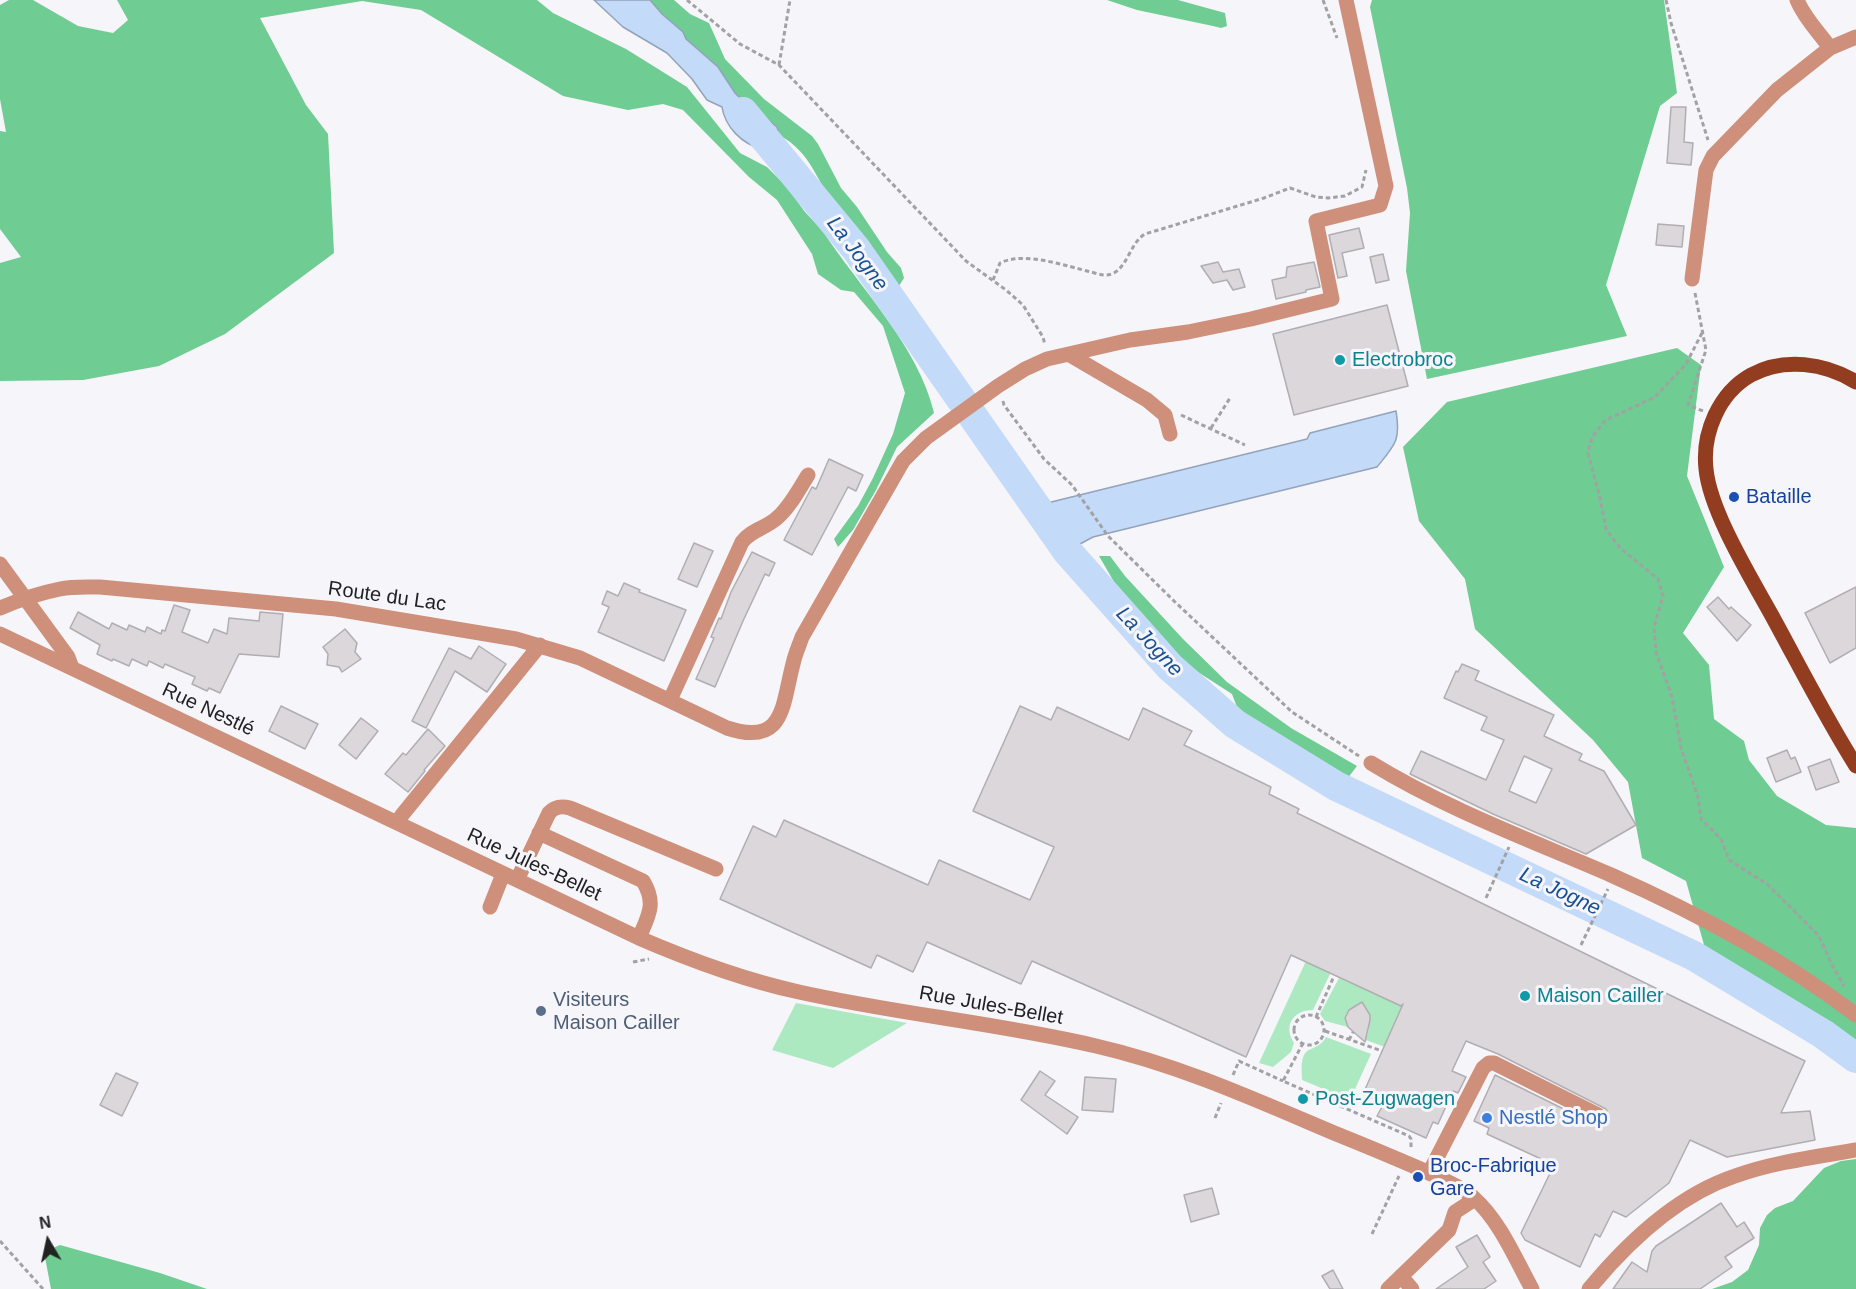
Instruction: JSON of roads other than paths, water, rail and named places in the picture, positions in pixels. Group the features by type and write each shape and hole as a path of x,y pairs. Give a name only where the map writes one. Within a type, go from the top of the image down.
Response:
{"main road":[{"path":"1856,382 1833,370 1801,364 1776,366 1746,378 1730,394 1715,416 1708,434 1705,457 1708,480 1715,503 1752,579 1856,766"}],"street":[{"path":"1070,355 1130,340 1188,332 1251,319 1332,299 1316,221 1380,205 1386,186 1346,0"},
{"path":"1797,0 1803,14 1830,48"},
{"path":"1692,279 1706,170 1713,156 1777,90 1830,48 1856,37"},
{"path":"1070,355 1138,394 1165,415 1170,434"},
{"name":"Route du Lac","path":"0,608 25,598 61,589 100,586 336,609 477,631 540,645 580,658 738,731 752,734 767,729 783,711 793,662 802,637 903,461 935,431 998,386 1025,369 1047,359 1070,355"},
{"path":"670,700 742,542 747,536 769,524 781,514 808,475"},
{"path":"0,564 68,657 72,668"},
{"name":"Rue Nestlé","path":"0,634 397,823"},
{"path":"397,823 540,645"},
{"path":"1371,764 1419,791 1682,908 1799,974 1856,1015"},
{"path":"490,906 539,833 549,813 556,807 564,807 716,869"},
{"name":"Rue Jules-Bellet","path":"397,823 639,938 766,984 835,999 985,1024 1096,1046 1184,1072 1228,1089 1405,1162 1458,1187 1475,1199 1491,1218 1532,1289"},
{"path":"539,833 643,881 648,890 651,910 639,938"},
{"path":"1429,1173 1483,1068 1489,1063 1494,1063 1598,1114"},
{"path":"1589,1289 1612,1261 1642,1233 1706,1188 1756,1169 1856,1150"},
{"path":"1388,1289 1449,1230 1455,1212 1475,1199"},
{"path":"1401,1276 1412,1289"}],"water":[{"path":"594,0 650,0 683,32 686,39 718,67 741,99 777,127 779,135 762,149 741,139 731,128 722,107 707,100 692,79 667,53 623,27"},
{"path":"1396,411 1398,429 1395,442 1377,467 1093,537 1067,551 1035,506 1307,439 1310,433"}],"waterway":[{"name":"La Jogne","path":"743,112 856,249 1067,551 1170,667 1235,724 1336,786 1694,956 1823,1034 1856,1058"}],"place":[{"name":"Electrobroc","path":"1340,360"},
{"name":"Bataille","path":"1734,497"},
{"name":"Maison Cailler","path":"1525,996"},
{"name":"Visiteurs Maison Cailler","path":"541,1011"},
{"name":"Post-Zugwagen","path":"1303,1099"},
{"name":"Nestlé Shop","path":"1487,1118"},
{"name":"Broc-Fabrique Gare","path":"1418,1177"}]}
